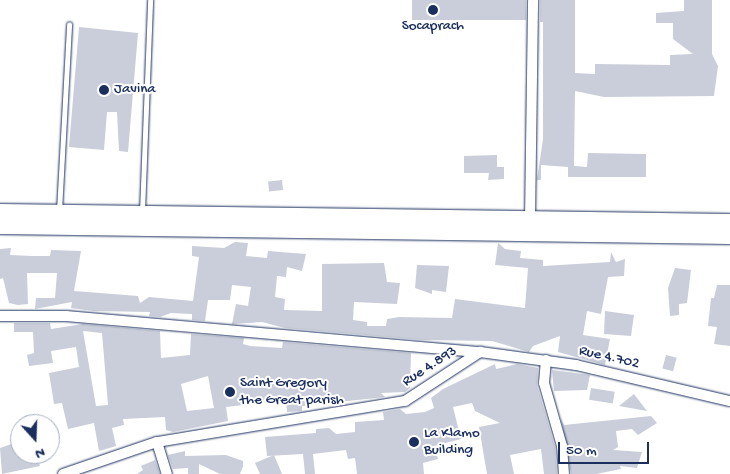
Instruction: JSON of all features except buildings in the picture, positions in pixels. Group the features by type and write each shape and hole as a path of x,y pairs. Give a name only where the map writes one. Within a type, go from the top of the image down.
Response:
{"highway":[{"path":"0,212 142,215 311,225 730,236"},
{"path":"0,226 311,225 530,220 730,222"}],"street":[{"path":"530,220 533,0"},
{"name":"Rue 4.702","path":"0,316 66,316 480,352 546,360 730,402"},
{"name":"Rue 4.893","path":"63,474 157,442 405,401 480,352"},
{"path":"546,360 544,383 562,446 564,474"},
{"path":"157,442 167,474"}],"lane":[{"path":"142,215 150,0"},
{"path":"58,214 69,24"}],"place":[{"name":"Socaprach","path":"433,10"},
{"name":"Javina","path":"104,90"},
{"name":"Saint Gregory the Great parish","path":"230,392"},
{"name":"La Klamo Building","path":"414,442"}]}
